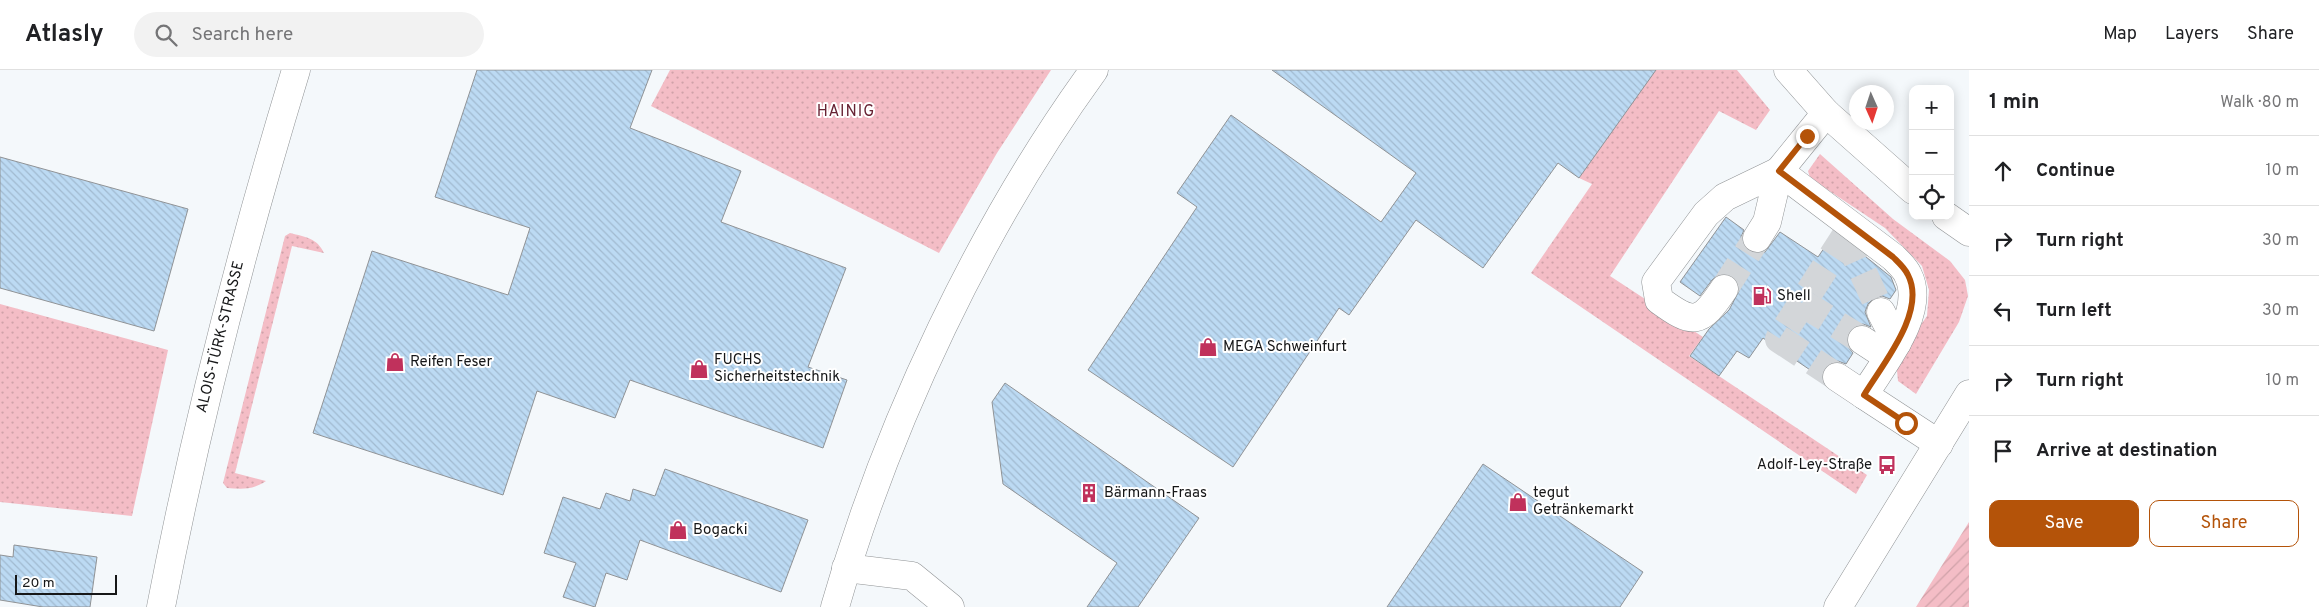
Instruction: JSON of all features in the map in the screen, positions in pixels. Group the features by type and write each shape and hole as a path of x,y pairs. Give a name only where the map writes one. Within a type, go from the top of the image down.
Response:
{"street":[{"name":"ALOIS-TÜRK-STRASSE","path":"161,607 184,490 228,305 263,176 296,70"},
{"path":"835,607 846,568 890,446 944,326 1004,211 1073,99 1094,70"},
{"path":"1788,70 1826,113 1909,186"},
{"path":"1724,289 1710,310 1696,318 1682,316 1659,300 1656,282 1706,214 1725,197 1779,171 1826,113"},
{"path":"1779,171 1849,231 1893,257 1908,275 1913,291 1911,310 1892,350 1864,395"},
{"path":"1757,238 1767,222 1779,171"},
{"path":"1952,220 1969,232"},
{"path":"1881,312 1892,350"},
{"path":"1862,340 1892,350"},
{"path":"1837,377 1939,444"},
{"path":"1838,607 1969,394"},
{"path":"846,568 912,576 950,607"}],"shaded area":[{"path":"670,70 1051,70 997,153 939,253 651,106"},
{"path":"1655,70 1737,70 1770,110 1756,130 1719,111 1610,276 1703,337 1689,356 1867,475 1856,494 1531,273 1592,184 1579,178"},
{"path":"1820,154 1893,219 1950,261 1965,280 1968,296 1959,322 1916,394 1898,381 1896,360 1927,316 1929,290 1922,266 1885,228 1810,178 1808,171"},
{"path":"290,233 314,241 324,253 292,246 235,473 266,481 243,489 227,488 223,483 285,236"},
{"path":"0,304 168,350 132,516 0,502"},
{"path":"1969,522 1969,607 1916,607"}],"building":[{"path":"477,70 652,70 630,128 741,171 721,222 846,268 808,367 847,380 823,448 630,380 615,418 537,391 503,495 313,433 372,251 508,295 530,228 435,197"},
{"path":"1272,70 1656,70 1579,178 1558,163 1483,268 1416,220 1349,315 1339,308 1233,467 1088,370 1197,207 1177,193 1231,115 1381,222 1416,173"},
{"path":"0,157 188,209 154,331 0,288"},
{"path":"1726,217 1744,230 1741,237 1743,245 1749,251 1757,254 1765,252 1780,232 1818,257 1835,232 1891,277 1896,290 1890,299 1882,296 1874,298 1868,304 1865,312 1871,327 1863,324 1855,326 1849,332 1846,339 1848,347 1853,353 1846,364 1838,361 1830,363 1824,369 1822,378 1763,338 1749,358 1737,351 1719,376 1690,356 1709,329 1729,310 1739,291 1738,282 1733,276 1726,274 1718,275 1712,280 1700,296 1680,282"},
{"name":"Bärmann-Fraas","path":"1005,383 1199,518 1138,607 1087,607 1117,563 1003,484 992,402"},
{"path":"1483,464 1643,572 1620,607 1387,607"},
{"name":"Bogacki","path":"665,469 808,520 781,592 640,540 627,580 606,573 595,607 563,597 576,563 544,553 563,497 600,509 606,493 630,501 633,489 655,496"},
{"path":"14,545 97,557 90,607 43,607 0,600 0,555 13,557"}],"tunnel":[{"path":"1846,235 1881,312"},
{"path":"1837,377 1779,339 1846,235"},
{"path":"1724,289 1757,238"},
{"path":"1802,303 1862,340"}],"place":[{"name":"Shell","path":"1762,296"},
{"name":"MEGA Schweinfurt","path":"1208,347"},
{"name":"Reifen Feser","path":"395,362"},
{"name":"FUCHS Sicherheitstechnik","path":"699,369"},
{"name":"Adolf-Ley-Straße","path":"1887,465"},
{"name":"Bärmann-Fraas","path":"1089,493"},
{"name":"tegut Getränkemarkt","path":"1518,502"},
{"name":"Bogacki","path":"678,530"}],"district":[{"name":"HAINIG","path":"846,112"}],"route":[{"path":"1807,136 1779,171 1893,257 1908,275 1913,291 1911,310 1902,334 1864,395 1906,423"}]}
